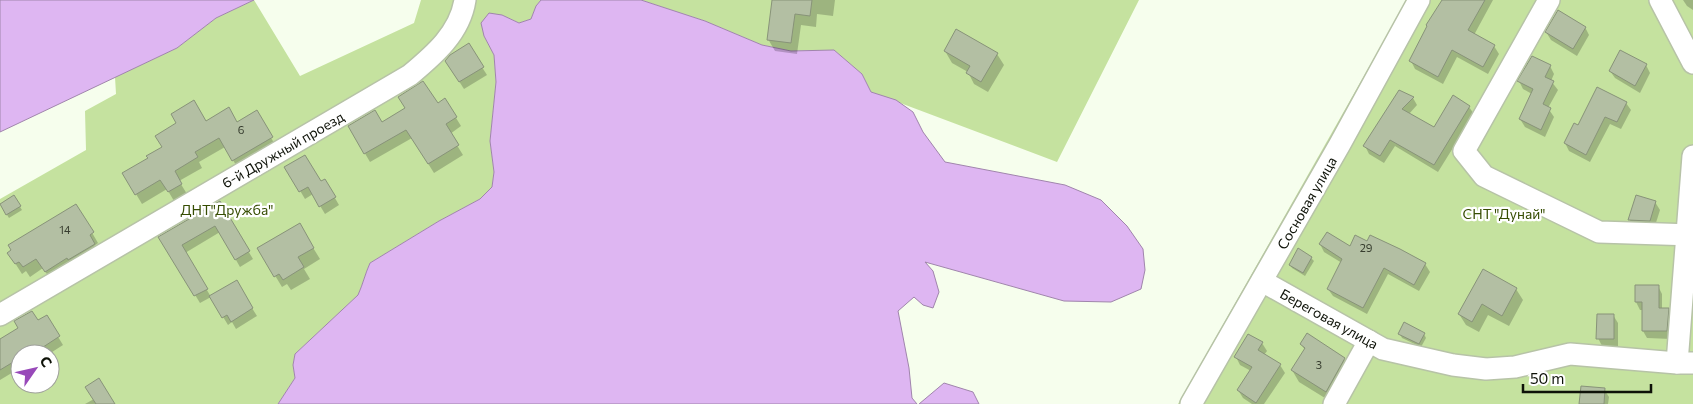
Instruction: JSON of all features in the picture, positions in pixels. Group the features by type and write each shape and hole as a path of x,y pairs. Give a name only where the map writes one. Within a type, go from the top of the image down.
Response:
{"street":[{"name":"Сосновая улица","path":"1191,404 1340,144 1419,0"},
{"path":"1549,0 1464,151 1484,176 1599,232 1689,235"},
{"path":"1660,0 1693,63"},
{"name":"6-й Дружный проезд","path":"0,315 410,75 438,50 450,36 458,21 464,3"},
{"path":"1685,363 1693,156"},
{"name":"Береговая улица","path":"1262,281 1383,349 1453,365 1486,369 1516,367 1570,354 1685,363"},
{"path":"1334,404 1369,340"}],"green space":[{"name":"ДНТ\"Дружба\"","path":"254,0 300,76 414,23 421,0 541,0 536,6 531,19 519,23 502,15 484,36 494,55 496,82 490,141 494,172 492,187 480,199 439,221 370,263 358,295 295,354 293,365 295,378 278,404 0,404 0,199 86,150 85,111 116,94 115,77 177,48 216,18"},
{"path":"641,0 1139,0 1057,162 871,92 862,74 834,50 791,51 762,45 705,21"},
{"name":"СНТ \"Дунай\"","path":"1407,0 1693,0 1693,404 1178,404"}],"shaded area":[{"path":"0,0 254,0 216,18 177,48 0,132"},
{"path":"541,0 641,0 705,21 762,45 791,51 834,50 862,74 871,92 896,100 913,112 923,132 945,162 1065,185 1101,200 1127,226 1143,249 1145,270 1141,289 1111,302 1064,301 925,262 933,271 939,292 933,308 923,305 914,297 898,311 909,368 912,398 917,404 278,404 295,378 293,365 295,354 358,295 370,263 439,221 480,199 492,187 494,172 490,141 496,82 494,55 484,36 481,23 489,13 502,15 519,23 531,19 536,6"},
{"path":"944,383 973,392 979,404 919,404"}],"building":[{"path":"772,0 812,0 810,16 795,14 791,43 767,40"},
{"path":"1442,0 1485,0 1468,30 1495,45 1483,67 1452,50 1438,77 1409,61 1426,25"},
{"path":"1558,10 1586,27 1573,49 1545,32"},
{"path":"956,29 998,53 981,82 966,73 970,66 944,51"},
{"path":"469,43 484,67 459,82 445,61 450,55"},
{"path":"1620,50 1647,64 1635,86 1609,71"},
{"path":"1532,56 1551,65 1545,77 1554,81 1543,104 1551,108 1541,130 1519,119 1533,89 1517,81"},
{"path":"423,81 438,103 445,98 457,117 446,124 459,145 428,164 406,130 364,154 348,126 375,110 382,122 405,108 398,97"},
{"path":"1597,87 1627,102 1617,122 1605,117 1586,155 1564,143 1574,123 1578,125"},
{"path":"1399,90 1414,97 1402,109 1434,127 1453,95 1470,106 1434,165 1390,140 1380,156 1363,146"},
{"path":"194,100 206,121 229,107 237,122 257,110 273,137 232,161 219,138 195,152 198,157 175,171 182,184 168,192 160,180 135,195 122,173 148,158 146,156 162,147 155,136 176,123 171,114"},
{"path":"305,155 321,181 325,179 336,197 319,207 308,187 299,192 284,167"},
{"path":"14,195 21,206 6,215 0,204"},
{"path":"1636,195 1656,201 1650,221 1628,220"},
{"path":"220,201 250,251 235,260 215,226 182,245 208,289 194,296 158,237"},
{"path":"76,204 94,232 90,235 95,244 45,272 36,259 23,267 19,262 15,264 7,253 11,250 8,245"},
{"path":"300,223 314,248 298,257 304,267 283,280 279,274 274,277 257,248"},
{"path":"1327,232 1350,246 1355,235 1367,241 1370,235 1426,263 1414,285 1384,268 1363,308 1327,289 1342,259 1319,244"},
{"path":"1298,248 1312,257 1303,273 1289,265"},
{"path":"1483,269 1517,288 1502,316 1482,304 1472,322 1458,314"},
{"path":"237,280 253,308 231,322 227,315 222,318 209,296"},
{"path":"1635,285 1659,285 1659,308 1669,308 1667,331 1642,331 1642,302 1635,302"},
{"path":"32,311 38,320 47,315 60,336 48,344 10,344 10,364 0,370 0,339 18,328 14,321"},
{"path":"1597,314 1614,314 1614,339 1596,339"},
{"path":"1404,322 1425,333 1419,344 1398,334"},
{"path":"1307,333 1345,358 1326,392 1291,370 1305,348 1300,344"},
{"path":"1248,334 1263,342 1258,350 1281,364 1256,403 1237,390 1252,367 1234,357"},
{"path":"99,378 115,404 96,404 85,387"},
{"path":"1581,386 1605,388 1604,404 1579,404"}]}
